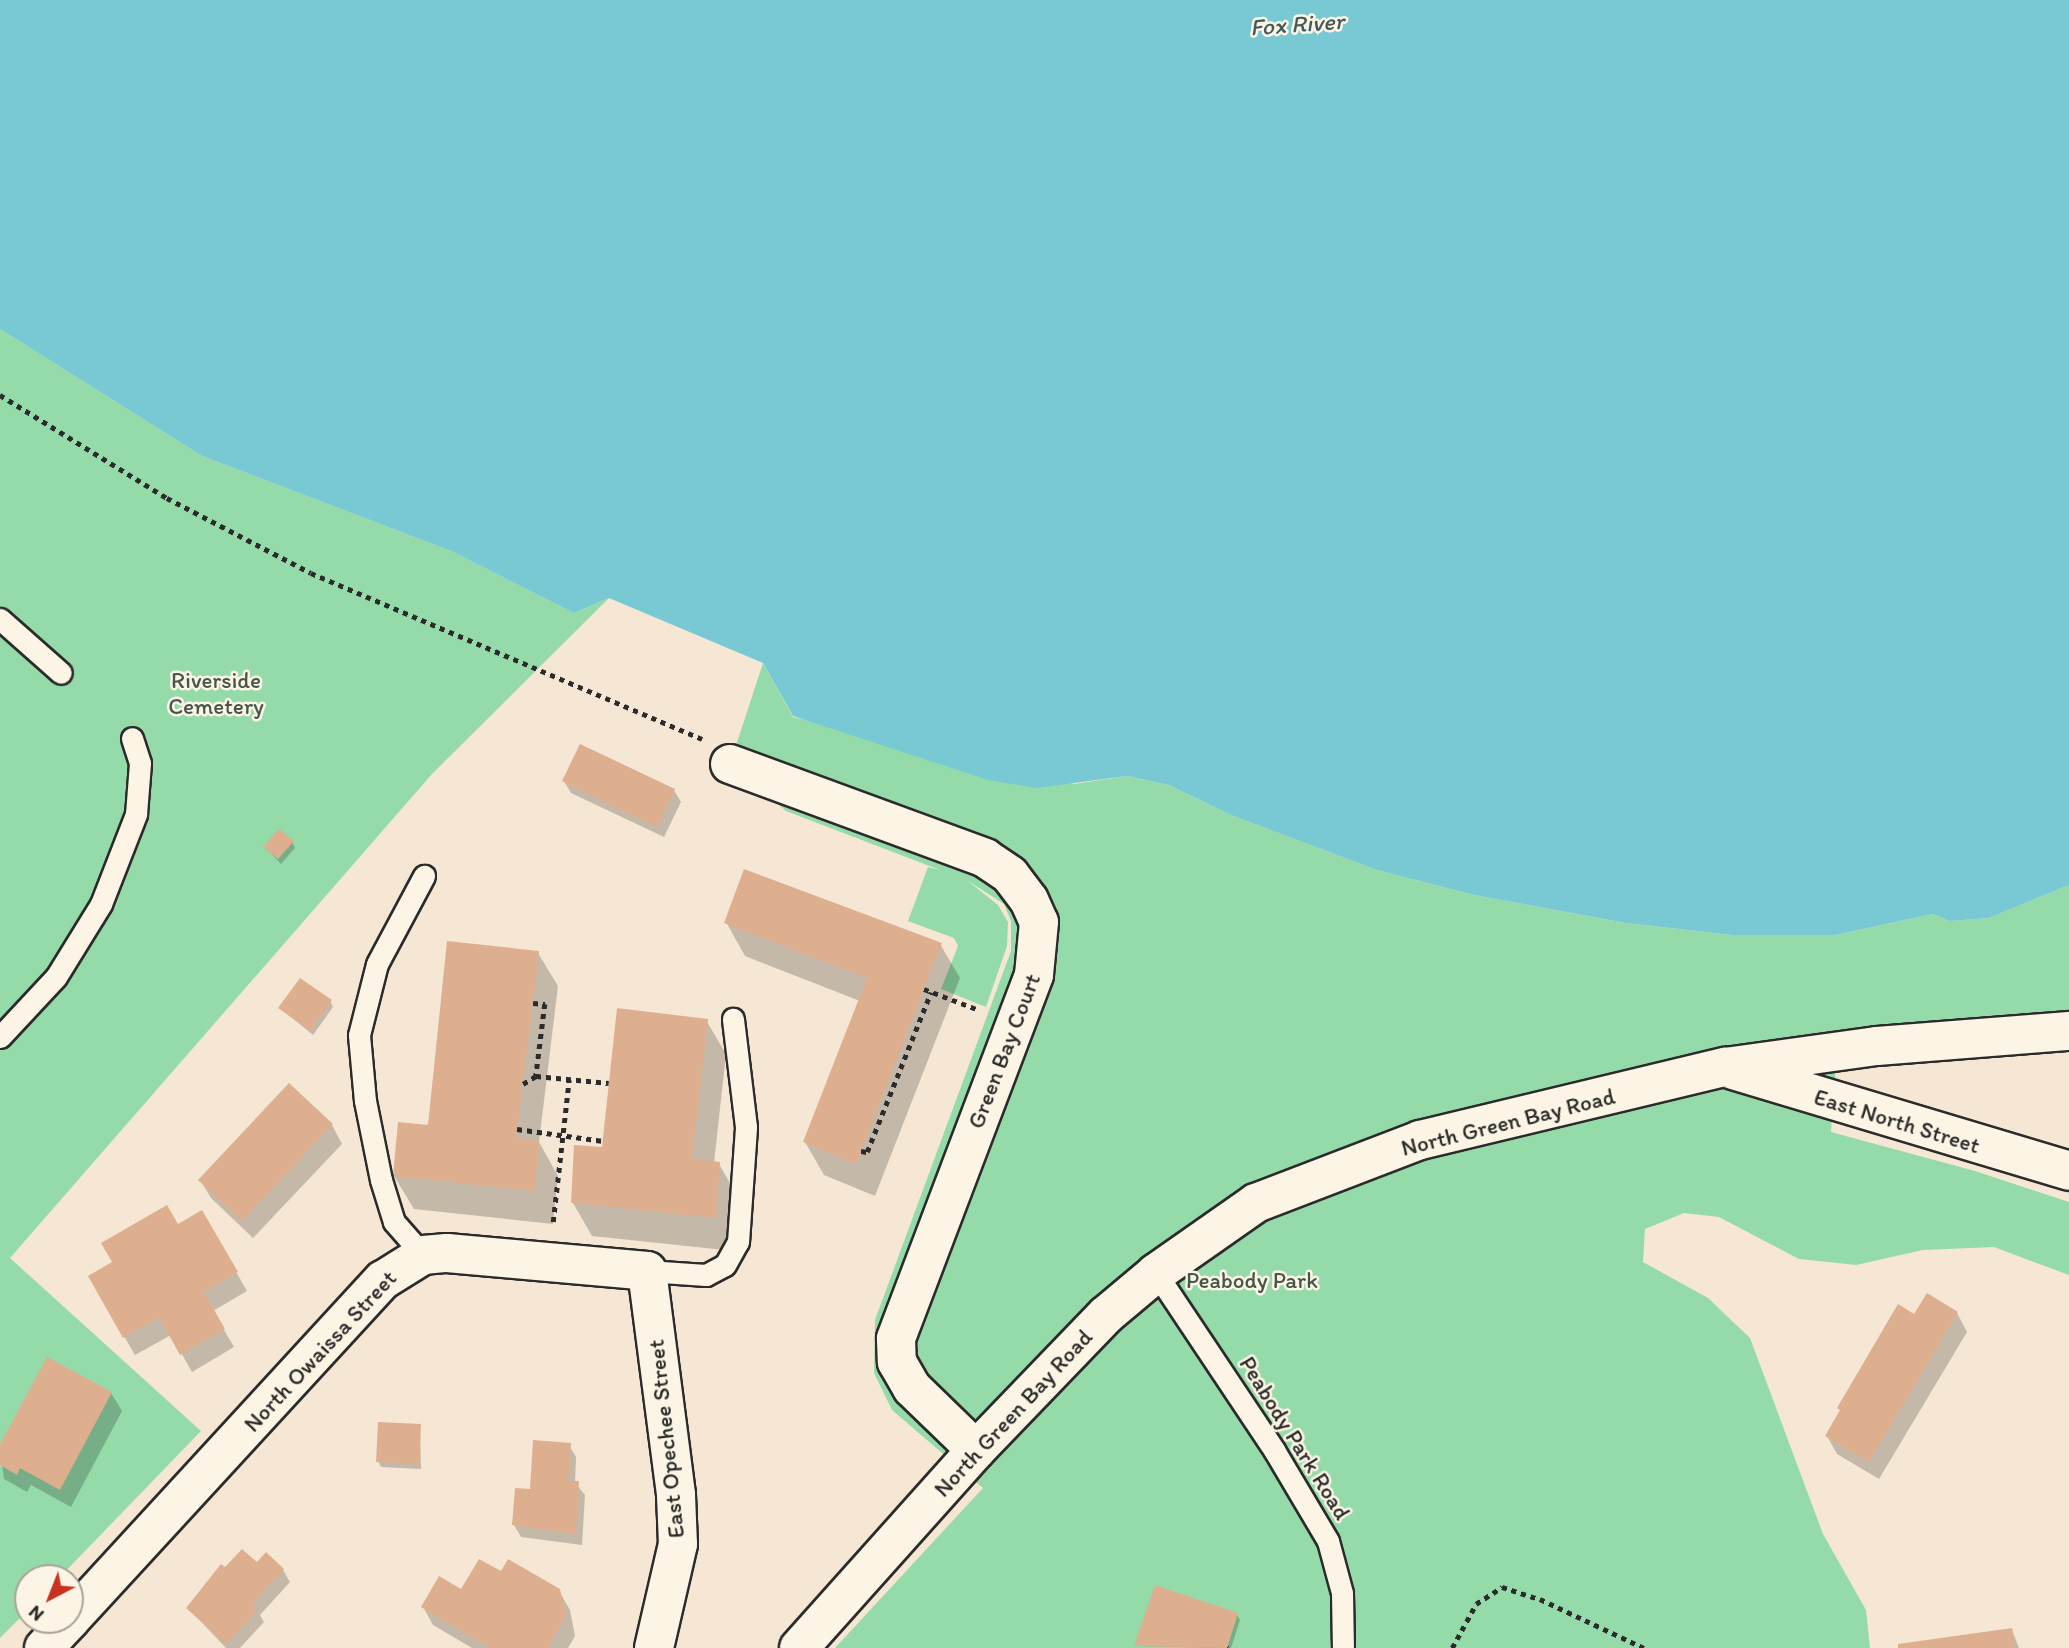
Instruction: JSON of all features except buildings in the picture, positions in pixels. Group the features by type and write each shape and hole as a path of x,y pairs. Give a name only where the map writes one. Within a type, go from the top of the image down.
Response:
{"street":[{"name":"Green Bay Court","path":"730,764 985,858 1010,874 1030,900 1039,922 1040,947 1015,1024 896,1339 897,1362 912,1388 976,1450"},
{"name":"North Green Bay Road","path":"799,1648 976,1450 1106,1315 1156,1273 1256,1203 1302,1182 1420,1140 1726,1067 1877,1046 2069,1031"},
{"name":"East North Street","path":"1726,1067 2069,1171"},
{"path":"423,1255 647,1270"},
{"name":"North Owaissa Street","path":"84,1605 383,1280 423,1255"},
{"name":"East Opechee Street","path":"647,1270 676,1495 678,1544 654,1648"},
{"name":"North Owaissa Street","path":"44,1648 57,1634"}],"lane":[{"path":"0,619 61,673"},
{"path":"0,1037 56,977 101,904 136,814 140,763 132,738"},
{"path":"423,1255 394,1222 381,1180 365,1101 359,1035 377,964 424,876"},
{"path":"647,1270 706,1275 725,1265 738,1242 747,1127 733,1019"},
{"name":"Peabody Park Road","path":"1156,1273 1274,1450 1328,1541 1342,1593 1343,1648"}],"path":[{"path":"0,395 167,498 311,573 712,743 730,764"},
{"path":"924,989 1015,1024"},
{"path":"861,1151 867,1152 932,992"},
{"path":"533,1003 545,1004 536,1076"},
{"path":"523,1084 536,1076 609,1083"},
{"path":"549,1262 569,1080"},
{"path":"517,1129 603,1141"},
{"path":"1452,1648 1476,1604 1502,1587 1540,1599 1644,1648"}],"green space":[{"name":"Riverside Cemetery","path":"0,329 202,456 451,551 574,613 609,598 432,774 10,1258 201,1431 73,1564 14,1564 14,1624 0,1638"},
{"name":"Peabody Park","path":"763,663 793,717 1074,784 1127,776 1169,785 1231,815 1377,870 1474,895 1626,923 1732,935 1835,935 1933,914 1950,921 1989,918 2069,885 2069,1010 1838,1037 1831,1132 1975,1171 2069,1202 2069,1275 1994,1247 1923,1250 1856,1265 1799,1259 1719,1217 1684,1213 1645,1229 1643,1262 1708,1298 1750,1338 1823,1534 1866,1610 1870,1648 835,1648 983,1488 892,1410 874,1373 875,1320 1011,951 1011,921 1004,904 968,881 998,905 1008,922 1007,946 986,1007 941,989 958,946 954,938 908,921 928,867 940,870 786,811 730,764"}],"water":[{"name":"Fox River","path":"0,0 2069,0 2069,885 1989,918 1950,921 1933,914 1835,935 1732,935 1626,923 1474,895 1377,870 1231,815 1169,785 1127,776 1036,788 988,780 793,716 763,663 609,598 574,613 451,551 202,456 0,329"}]}
